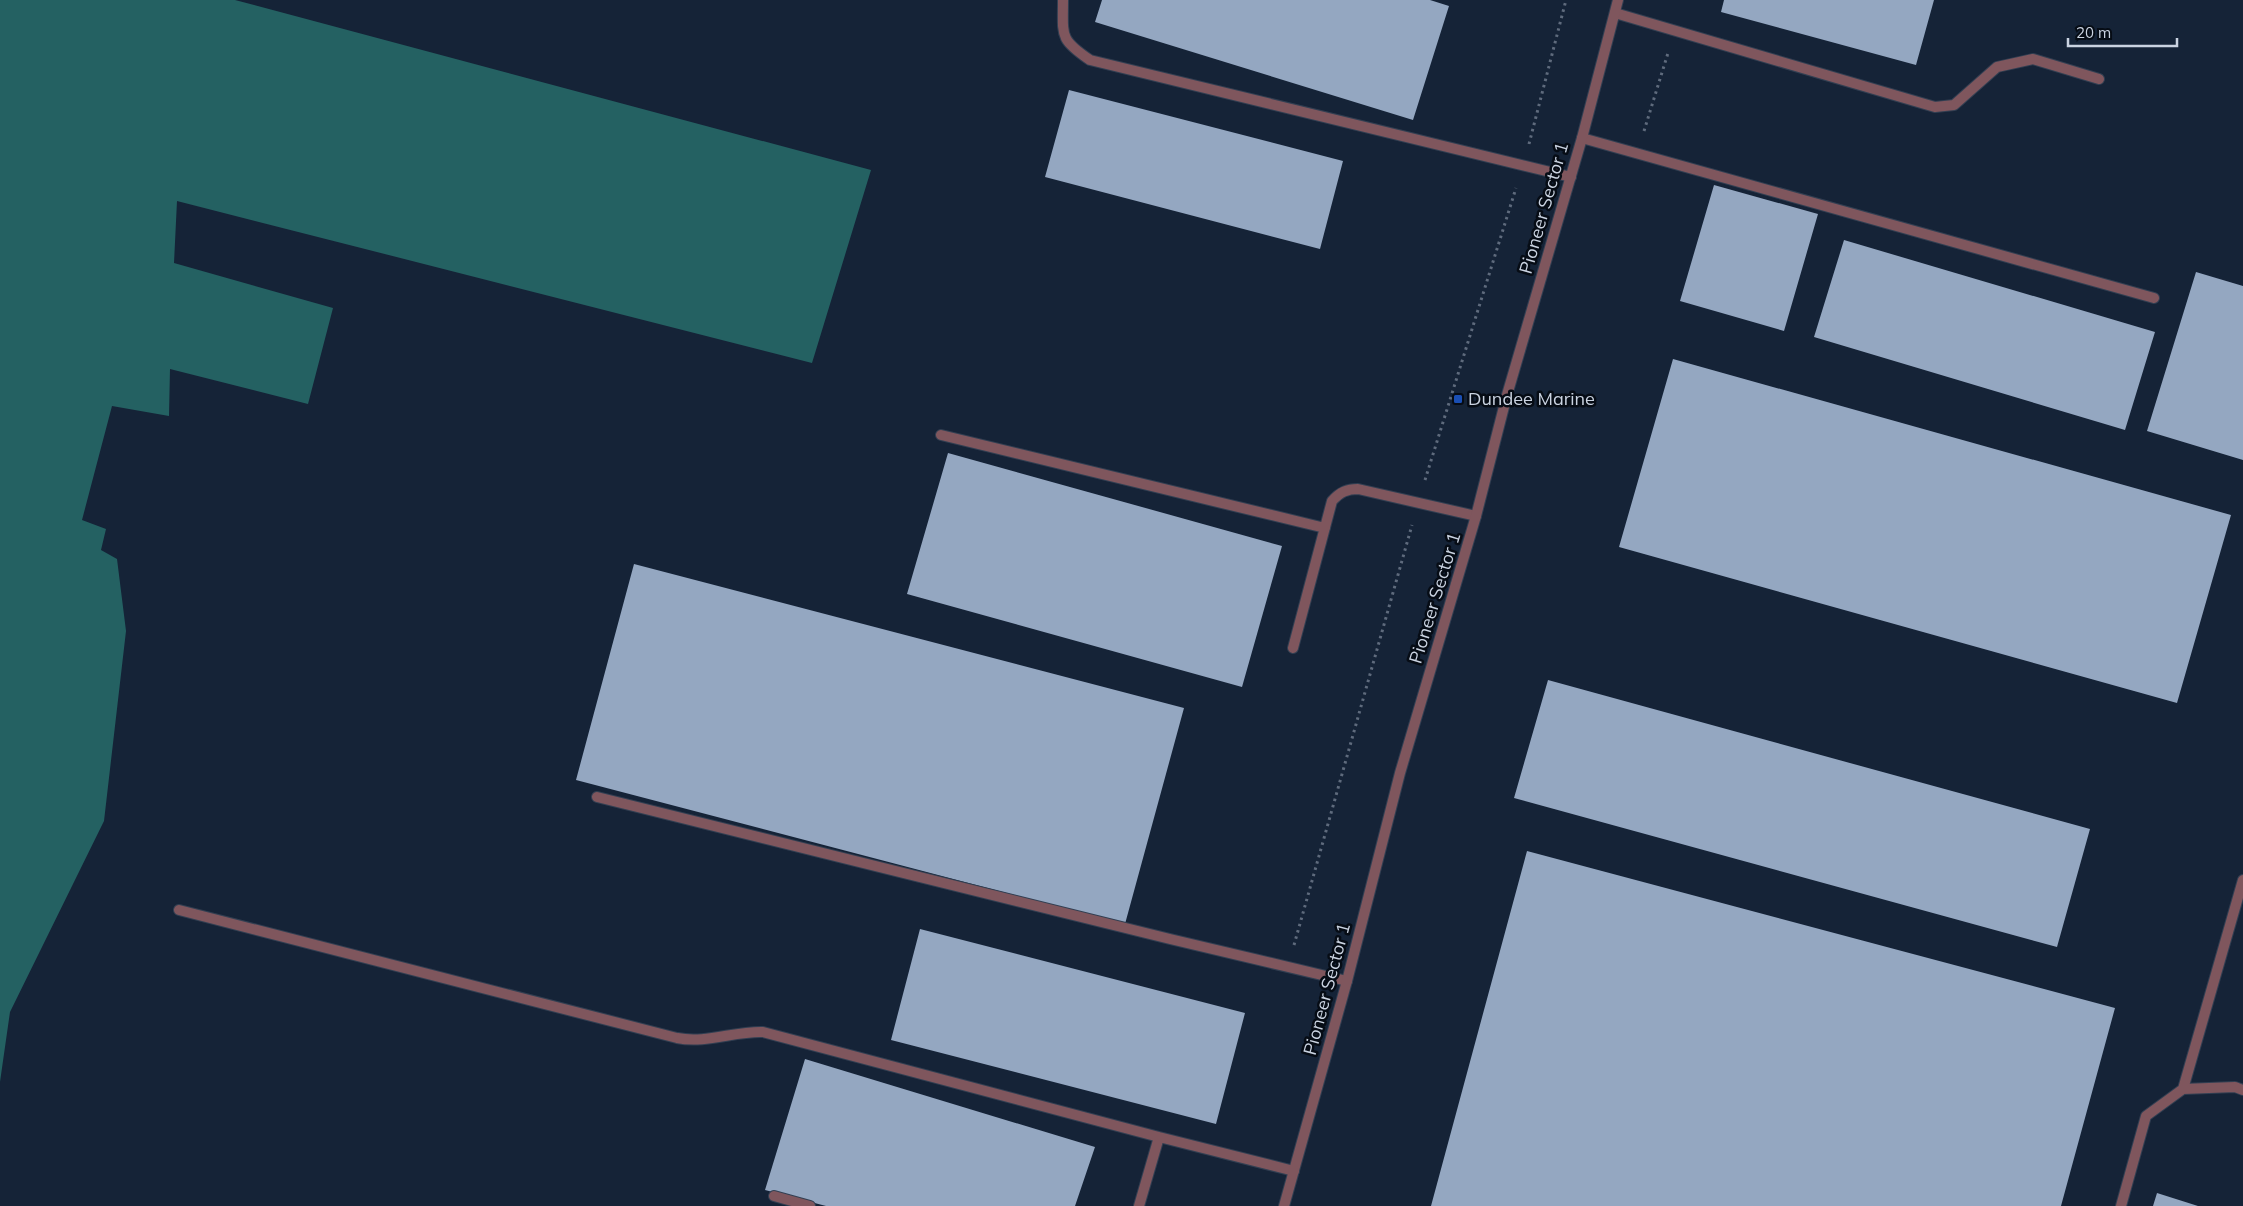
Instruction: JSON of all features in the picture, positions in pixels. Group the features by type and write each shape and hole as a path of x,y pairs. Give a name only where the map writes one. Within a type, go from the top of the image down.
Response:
{"street":[{"path":"1063,0 1063,36 1073,49 1090,60 1571,177"},
{"name":"Pioneer Sector 1","path":"1284,1206 1347,981 1400,773 1476,516 1507,395 1582,138 1618,0"},
{"path":"1615,13 1935,107 1954,105 1997,67 2033,59 2099,79"},
{"path":"1582,138 2154,298"},
{"path":"941,435 1325,528"},
{"path":"1293,648 1332,501 1338,494 1349,489 1476,516"},
{"path":"596,797 1347,981"},
{"path":"2183,1089 2243,880"},
{"path":"179,910 678,1038 702,1040 746,1031 764,1032 1294,1171"},
{"path":"2121,1206 2146,1116 2183,1089 2235,1087 2243,1090"},
{"path":"1139,1206 1159,1137"},
{"path":"774,1196 810,1206"}],"path":[{"path":"1637,153 1674,30"}],"shaded area":[{"path":"0,0 235,0 871,170 812,363 177,201 174,263 333,308 308,404 170,369 169,416 112,406 82,520 106,529 101,550 117,559 126,631 104,821 10,1012 0,1082"}],"building":[{"path":"1102,0 1430,0 1449,6 1413,120 1095,22"},
{"path":"1724,0 1934,0 1916,65 1721,12"},
{"path":"1069,90 1343,161 1320,249 1045,177"},
{"path":"1714,185 1818,214 1784,331 1680,301"},
{"path":"1844,240 2155,332 2125,430 1814,337"},
{"path":"2196,272 2243,286 2243,460 2147,431"},
{"path":"1673,359 2231,515 2177,703 1619,547"},
{"path":"948,453 1282,546 1242,687 907,594"},
{"path":"634,564 1184,708 1125,924 576,780"},
{"path":"1548,680 2090,829 2057,947 1514,798"},
{"path":"1527,851 2115,1008 2061,1206 1431,1206"},
{"path":"920,929 1245,1013 1216,1124 891,1040"},
{"path":"805,1059 1095,1147 1075,1206 826,1206 765,1190"},
{"path":"2157,1193 2198,1206 2153,1206"}],"place":[{"name":"Dundee Marine","path":"1458,399"}]}
